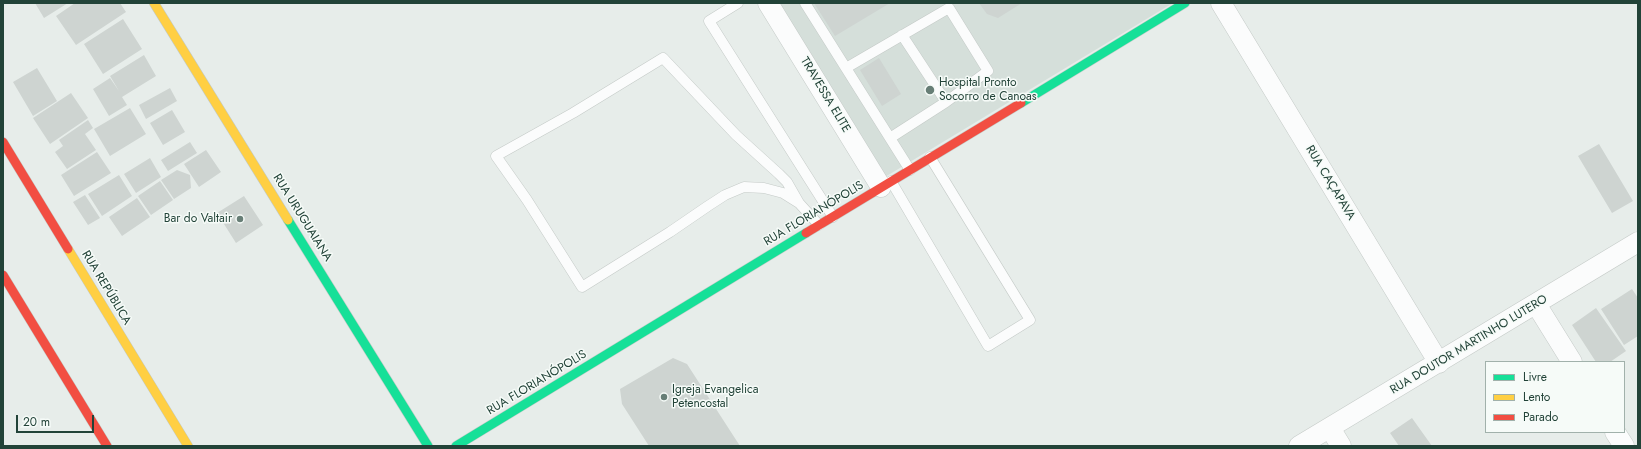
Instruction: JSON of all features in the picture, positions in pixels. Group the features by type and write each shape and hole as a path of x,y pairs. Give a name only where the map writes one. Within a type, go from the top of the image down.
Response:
{"main road":[{"name":"RUA URUGUAIANA","path":"154,3 428,446"},
{"name":"RUA FLORIANÓPOLIS","path":"456,446 1185,3"},
{"name":"RUA REPÚBLICA","path":"3,142 188,446"},
{"path":"3,275 107,446"}],"street":[{"name":"TRAVESSA ELITE","path":"768,3 886,184"},
{"name":"RUA CAÇAPAVA","path":"1221,3 1439,363"},
{"name":"RUA DOUTOR MARTINHO LUTERO","path":"1300,446 1638,242"},
{"path":"1536,304 1571,361"},
{"path":"1330,428 1341,446"},
{"path":"1616,433 1624,446"}],"lane":[{"path":"738,3 709,21 833,217"},
{"path":"805,3 910,170"},
{"path":"846,68 949,8 988,70 946,102 890,138"},
{"path":"902,35 946,102"},
{"path":"799,203 775,190 744,187 725,195 670,232 582,287 527,200 496,156 572,113 663,58 736,134 787,182 799,203 819,225"},
{"path":"886,184 988,346 1030,320 930,157"}],"shaded area":[{"name":"Hospital Pronto Socorro de Canoas","path":"779,3 1173,3 885,177"}],"building":[{"path":"35,3 68,3 44,18"},
{"path":"75,3 120,3 126,12 76,45 56,16"},
{"path":"814,3 890,3 835,36"},
{"path":"979,3 1022,3 998,18 987,14"},
{"path":"123,19 142,49 103,74 84,44"},
{"path":"144,55 156,76 122,97 127,105 109,116 93,89 110,78 119,91 110,76"},
{"path":"879,58 901,94 882,106 860,70"},
{"path":"37,68 57,101 33,116 13,82"},
{"path":"170,88 177,101 146,119 139,105"},
{"path":"71,93 88,118 50,144 33,118"},
{"path":"130,108 146,134 110,156 94,129"},
{"path":"172,110 185,132 163,145 150,123"},
{"path":"88,120 93,128 85,134 96,150 67,169 55,152 63,146 59,140"},
{"path":"190,142 197,153 168,171 161,160"},
{"path":"1599,144 1633,201 1612,213 1578,156"},
{"path":"206,150 221,172 199,187 184,164"},
{"path":"97,152 111,173 74,196 61,175"},
{"path":"150,158 161,177 136,193 124,174"},
{"path":"177,170 190,175 191,188 174,199 161,180"},
{"path":"119,175 132,196 102,216 88,194"},
{"path":"160,181 173,200 151,215 138,196"},
{"path":"85,195 100,218 88,225 73,202"},
{"name":"Bar do Valtair","path":"244,196 263,225 236,243 217,213"},
{"path":"137,198 150,217 122,236 109,217"},
{"path":"1632,289 1638,298 1638,336 1624,345 1601,309"},
{"path":"1596,308 1626,351 1611,361 1595,361 1572,325"},
{"name":"Igreja Evangelica Petencostal","path":"673,358 687,364 740,446 649,446 622,404 620,389"},
{"path":"1412,418 1432,446 1399,446 1390,433"}],"traffic: fast":[{"path":"1021,103 1185,3"},
{"path":"288,220 428,446"},
{"path":"456,446 806,233"}],"traffic: slow":[{"path":"154,3 288,220"},
{"path":"68,249 188,446"}],"traffic: jam":[{"path":"806,233 1021,103"},
{"path":"3,142 68,249"},
{"path":"3,275 107,446"}],"place":[{"name":"Hospital Pronto Socorro de Canoas","path":"930,90"},
{"name":"Bar do Valtair","path":"240,219"},
{"name":"Igreja Evangelica Petencostal","path":"664,397"}]}
